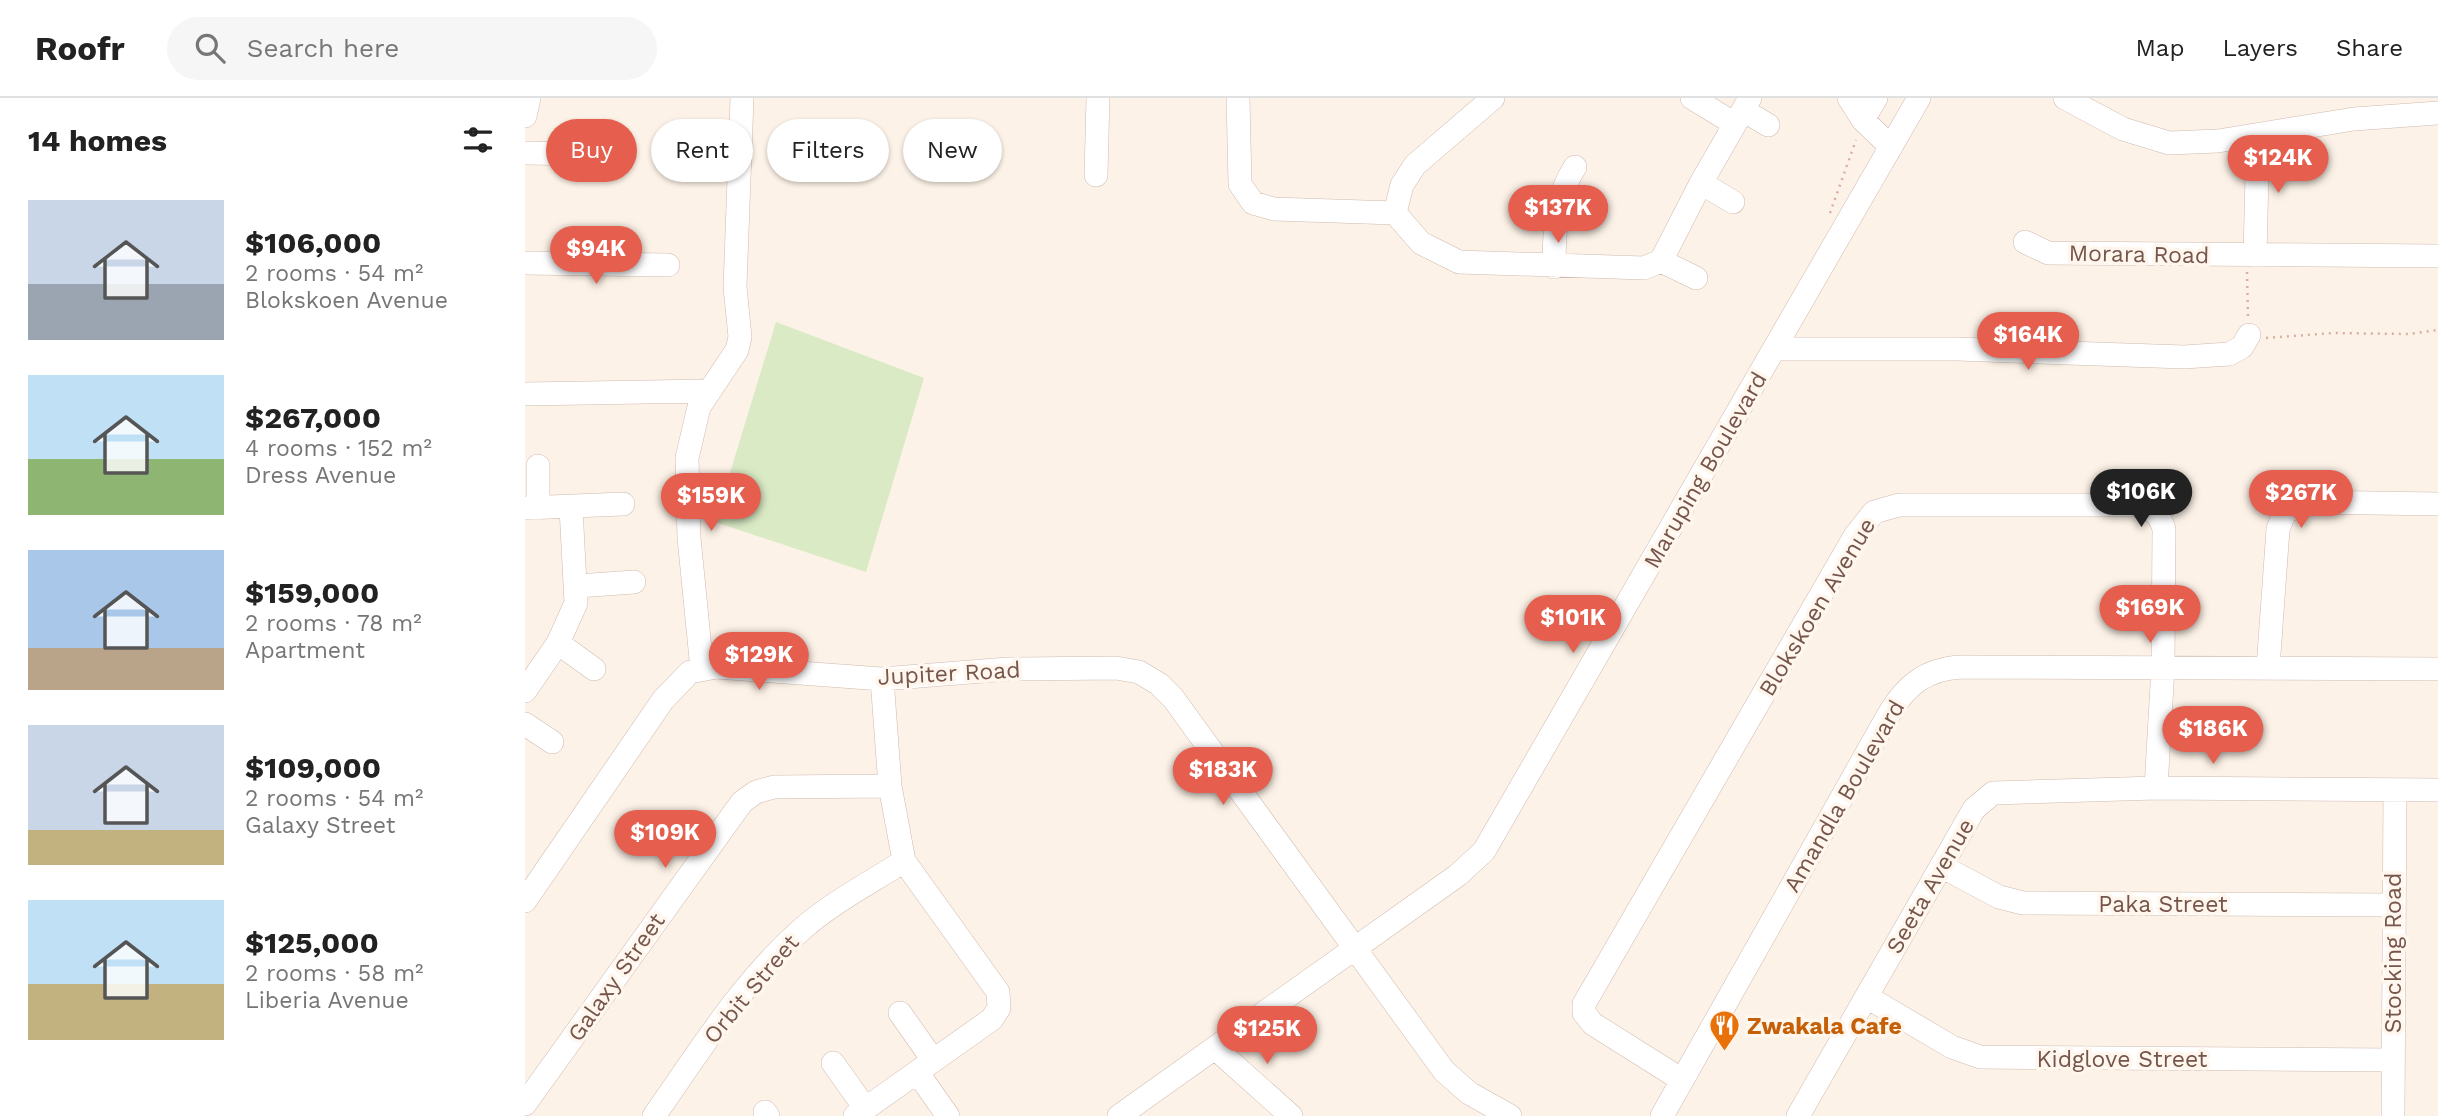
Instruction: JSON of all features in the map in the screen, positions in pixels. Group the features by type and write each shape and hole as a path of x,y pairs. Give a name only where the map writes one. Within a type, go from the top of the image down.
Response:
{"street":[{"path":"525,116 529,98"},
{"path":"525,901 663,700 690,672 702,669 689,538 687,458 693,424 707,391 737,350 740,337 735,287 743,98"},
{"path":"1096,174 1098,98"},
{"path":"1238,98 1240,184 1253,203 1274,209 1395,213 1421,243 1447,258 1472,264 1554,267 1644,268 1661,261 1701,183 1743,111"},
{"path":"1395,213 1402,185 1415,164 1493,98"},
{"path":"1692,98 1743,111 1768,125"},
{"path":"1849,98 1863,120 1891,147"},
{"path":"1863,120 1876,98"},
{"name":"Maruping Boulevard","path":"1119,1116 1469,867 1484,851 1919,98"},
{"path":"2065,98 2123,130 2149,139 2192,143 2354,119 2438,113"},
{"path":"2251,255 2258,135"},
{"path":"525,153 546,153"},
{"path":"1554,267 1561,198 1566,181 1575,167"},
{"path":"1701,183 1733,202"},
{"name":"Morara Road","path":"2025,243 2048,253 2438,256"},
{"path":"1661,261 1696,278"},
{"path":"525,263 668,265"},
{"path":"1774,349 1970,349 2184,358 2229,354 2242,347 2249,335"},
{"path":"525,394 707,391"},
{"path":"538,466 531,508 571,508 593,503 623,503"},
{"path":"2268,667 2278,529 2285,512 2307,502 2438,504"},
{"name":"Blokskoen Avenue","path":"1682,1080 1593,1024 1584,1013 1584,1004 1855,536 1874,512 1899,505 2134,505 2150,508 2161,519 2164,529 2163,667 2156,788"},
{"path":"526,685 558,643 573,614 578,586 571,508"},
{"path":"578,586 634,582"},
{"path":"558,643 594,668"},
{"name":"Jupiter Road","path":"702,669 716,667 882,679 1088,667 1139,672 1159,684 1173,698 1353,950 1444,1071 1469,1093 1510,1116"},
{"name":"Amandla Boulevard","path":"1662,1116 1894,704 1912,683 1934,671 1961,667 2438,669"},
{"path":"833,1063 860,1112 992,1019 999,1008 998,992 904,861 890,786 882,679"},
{"path":"525,724 552,742"},
{"name":"Galaxy Street","path":"525,1104 742,802 756,792 774,787 890,786"},
{"name":"Seeta Avenue","path":"1798,1116 1974,809 1993,793 2009,790 2156,788 2438,790"},
{"name":"Stocking Road","path":"2393,1116 2395,790"},
{"name":"Orbit Street","path":"654,1116 718,1026 776,954 819,916 904,861"},
{"name":"Paka Street","path":"1941,866 1999,897 2023,902 2393,905"},
{"name":"Kidglove Street","path":"1867,997 1952,1047 1980,1057 2392,1060"},
{"path":"900,1013 948,1116"},
{"path":"1215,1048 1291,1116"}],"path":[{"path":"1826,221 1863,120"},
{"path":"2251,255 2249,335 2275,339 2333,333 2409,334 2438,330"}],"green space":[{"path":"776,322 924,378 866,572 715,522"}],"place":[{"name":"Zwakala Cafe","path":"1724,1053"}]}
